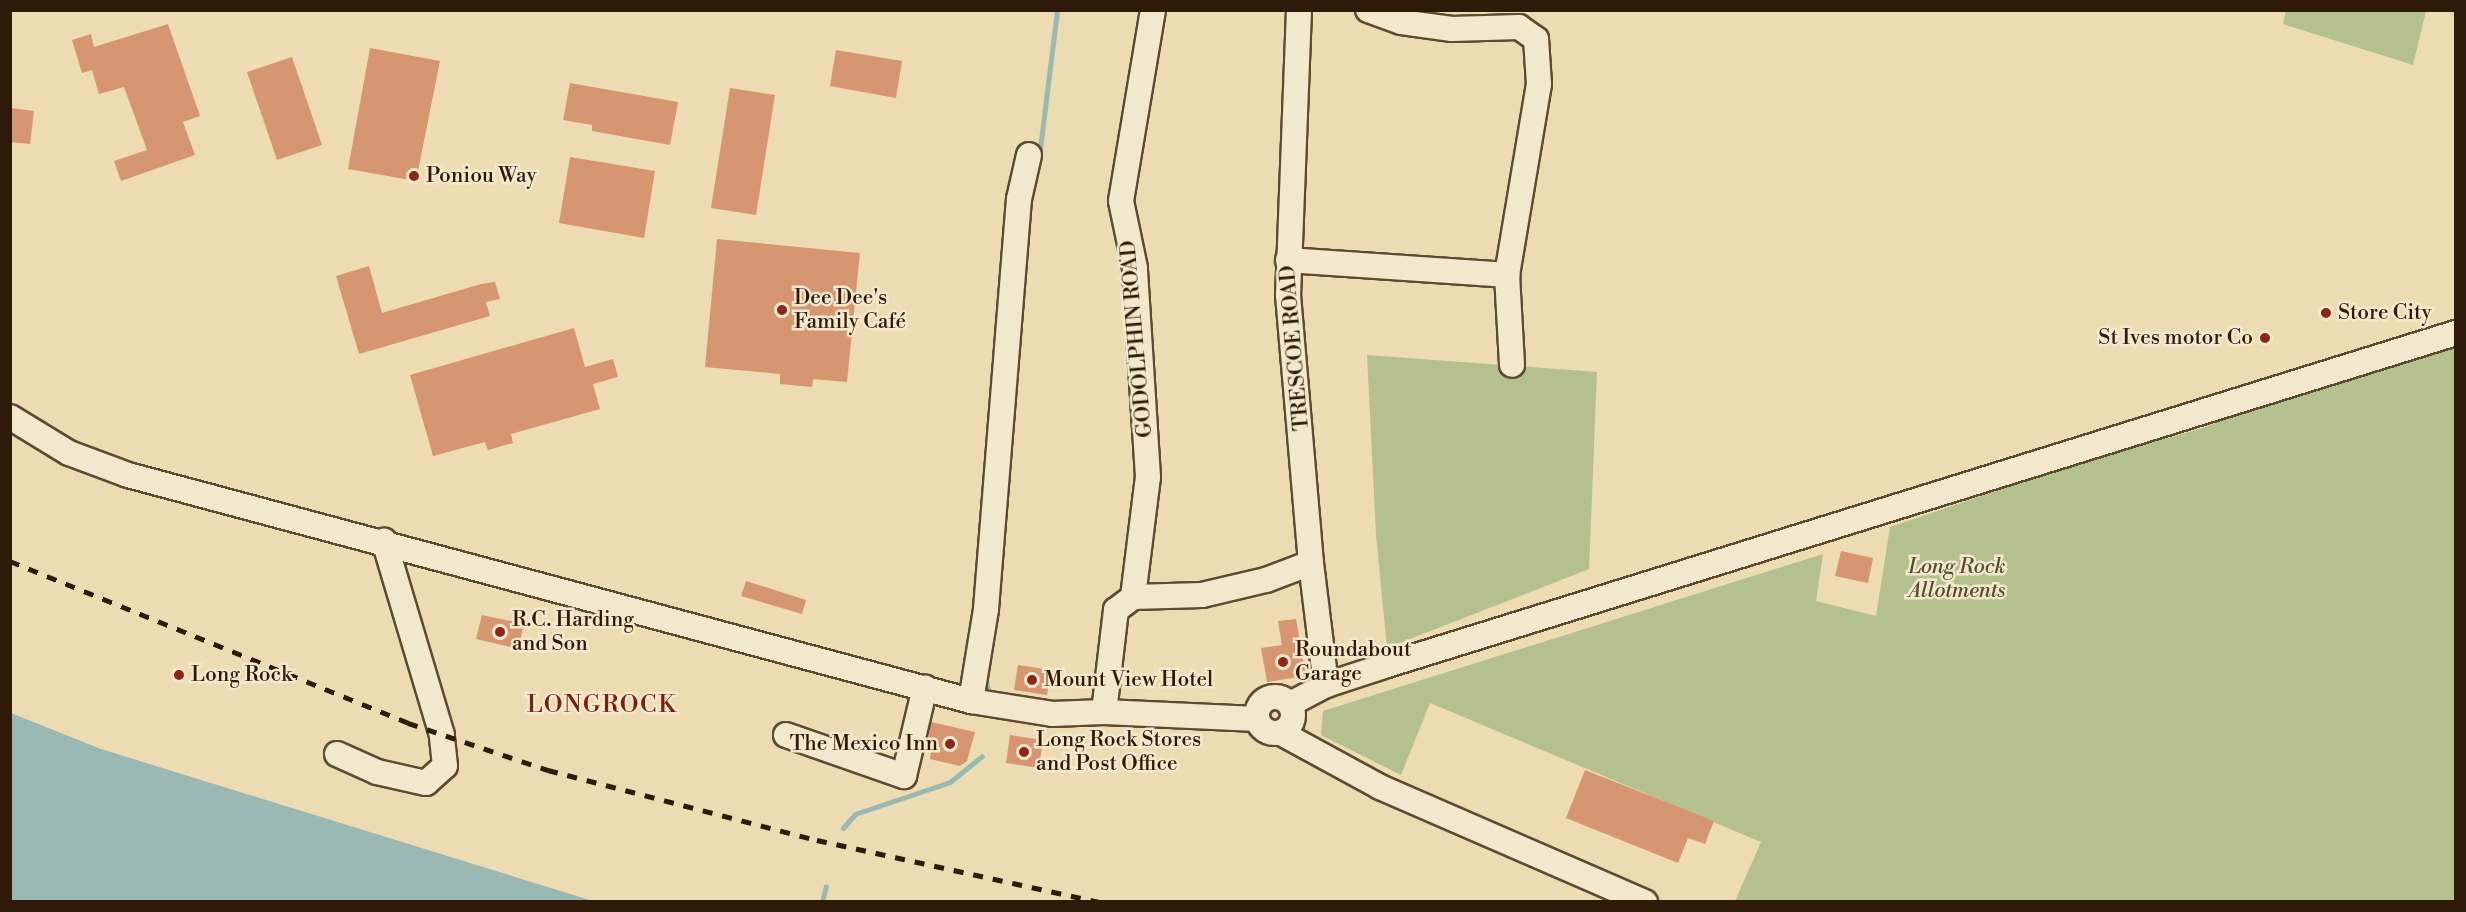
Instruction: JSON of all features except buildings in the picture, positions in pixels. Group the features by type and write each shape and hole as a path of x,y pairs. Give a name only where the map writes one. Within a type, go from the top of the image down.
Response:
{"street":[{"name":"GODOLPHIN ROAD","path":"1133,597 1148,477 1135,268 1121,201 1153,10"},
{"name":"TRESCOE ROAD","path":"1299,10 1288,260 1311,563 1326,685"},
{"path":"1368,10 1401,22 1452,29 1519,27 1536,39 1539,84 1507,275 1512,365"},
{"path":"971,701 986,609 1019,199 1029,155"},
{"path":"1288,260 1507,275"},
{"path":"1290,704 1326,685 2456,333"},
{"path":"10,417 69,453 128,475 384,540 971,701 1052,714 1104,712 1257,719"},
{"path":"337,754 377,772 426,783 445,766 442,735 384,540"},
{"path":"1104,712 1116,609 1133,597 1202,595 1266,580 1311,563"},
{"path":"786,735 904,776 925,687"},
{"path":"1290,704 1280,698 1268,698 1258,707 1257,719 1268,733 1281,733 1380,787 1503,837 1645,902"},
{"path":"1281,733 1292,723 1290,704"}],"green space":[{"path":"2286,10 2426,11 2413,65 2283,24"},
{"name":"Long Rock Allotments","path":"2455,332 2455,901 1735,901 1761,842 1430,703 1401,775 1321,735 1323,711 1823,554 1816,601 1876,616 1890,527 2078,463 2200,429"},
{"path":"1367,355 1597,372 1589,569 1387,648 1376,535"}],"water":[{"path":"11,713 101,749 593,901 11,901"}],"waterway":[{"path":"1039,157 1057,10"},
{"path":"984,676 988,688"},
{"path":"843,828 855,814 950,782 982,756"},
{"path":"822,902 826,886"}],"railway":[{"path":"10,561 408,723 548,770 817,840 1099,902"}],"place":[{"name":"Poniou Way","path":"414,176"},
{"name":"Dee Dee's Family Café","path":"782,310"},
{"name":"Store City","path":"2326,313"},
{"name":"St Ives motor Co","path":"2265,338"},
{"name":"R.C. Harding and Son","path":"500,632"},
{"name":"Roundabout Garage","path":"1283,662"},
{"name":"Long Rock","path":"179,675"},
{"name":"Mount View Hotel","path":"1032,680"},
{"name":"The Mexico Inn","path":"950,744"},
{"name":"Long Rock Stores and Post Office","path":"1024,752"}],"district":[{"name":"LONGROCK","path":"602,706"}]}
